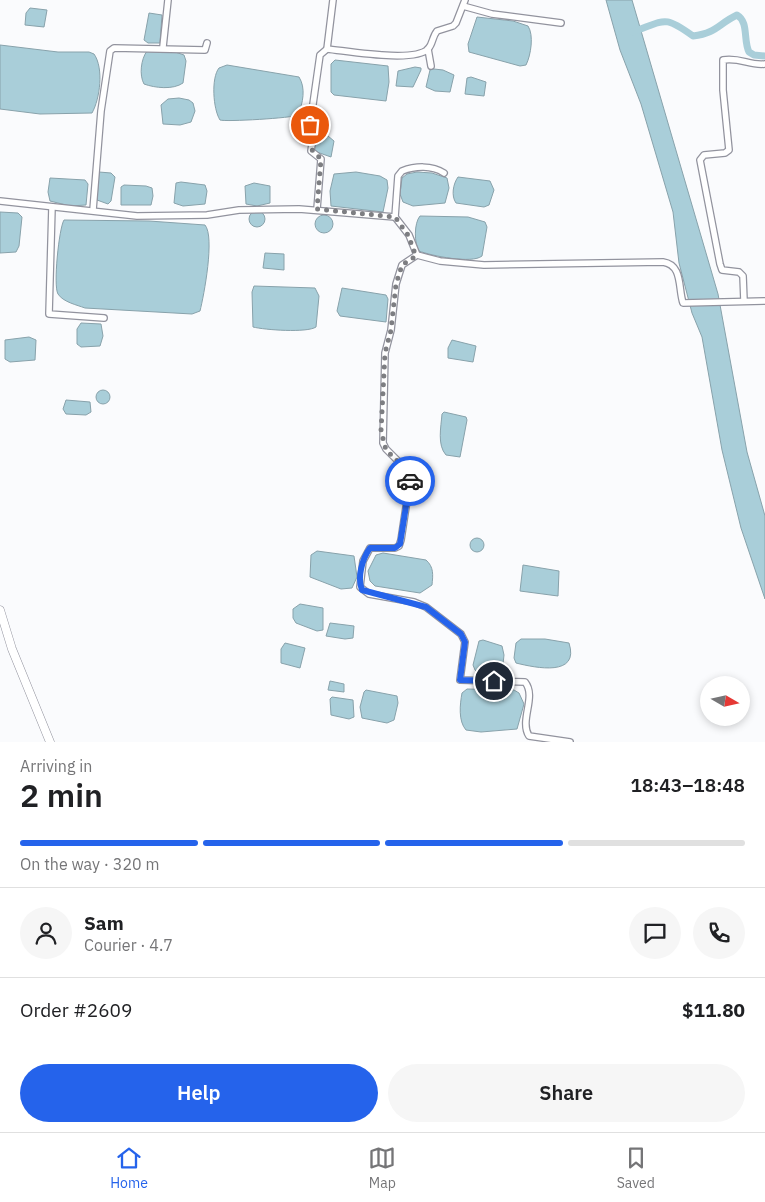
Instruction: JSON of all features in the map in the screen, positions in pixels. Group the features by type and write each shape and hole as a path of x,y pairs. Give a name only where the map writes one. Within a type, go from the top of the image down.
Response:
{"street":[{"path":"163,47 168,0"},
{"path":"317,209 321,159 312,150 314,130 310,125 320,55 327,49 334,0"},
{"path":"431,66 428,49 434,34 443,28 453,26 464,3 492,14 562,23"},
{"path":"93,210 101,111 110,51 114,48 163,47 205,50 207,43"},
{"path":"327,49 404,56 428,49"},
{"path":"744,301 743,276 739,272 722,270 720,264 700,160 704,155 725,153 729,150 723,90 723,60 738,59 755,64 765,64"},
{"path":"416,256 408,235 395,217 398,176 402,171 428,167 444,173"},
{"path":"0,202 137,216 207,215 239,210 317,209 395,217"},
{"path":"52,207 49,314 104,318"},
{"path":"570,742 530,736 526,730 529,692 525,682 460,680 465,642 461,634 431,611 414,602 369,594 360,587 363,561 370,548 395,548 399,546 411,474 386,450 383,443 384,362 400,268 406,261 416,256 440,261 484,265 663,262 675,268 680,280 683,303 765,301"},
{"path":"0,610 12,649 50,742"}],"water":[{"path":"606,0 632,0 718,294 747,452 765,516 765,599 741,528 722,450 702,337 692,313 679,263 673,212 641,104 620,50"},
{"path":"30,8 47,10 44,27 25,25 26,13"},
{"path":"149,13 162,15 160,43 148,43 144,40"},
{"path":"477,17 513,21 528,26 531,34 531,45 526,65 520,66 469,52 468,44"},
{"path":"0,45 58,52 89,52 94,54 99,67 100,84 92,113 40,114 0,109"},
{"path":"147,51 172,51 184,55 186,61 183,83 174,87 164,88 144,84 141,67"},
{"path":"335,60 388,66 389,82 386,101 334,95 331,92 331,64"},
{"path":"227,65 299,77 303,96 298,115 220,120 214,101 214,86 216,73 219,68"},
{"path":"415,67 421,68 421,70 413,87 396,86 398,71"},
{"path":"430,70 443,70 454,75 450,92 435,91 426,87"},
{"path":"471,77 486,82 484,96 465,94 467,78"},
{"path":"179,98 193,103 195,111 191,122 180,125 163,124 161,105 168,99"},
{"path":"315,136 328,136 334,141 331,157 314,151"},
{"path":"99,172 111,173 115,177 111,201 108,204 97,200"},
{"path":"356,172 380,176 387,180 388,188 383,212 331,206 330,191 334,174"},
{"path":"417,172 432,173 447,178 449,188 445,203 413,206 403,202 400,194 402,178 407,174"},
{"path":"458,177 490,181 494,190 489,205 484,207 456,203 453,190"},
{"path":"50,178 85,180 88,184 86,205 70,206 50,201 48,192"},
{"path":"176,183 205,185 207,191 205,204 183,206 174,203"},
{"path":"254,183 270,186 270,203 257,206 246,204 245,186"},
{"path":"124,185 152,188 151,205 121,205 121,187"},
{"path":"257,211 263,213 265,219 263,225 257,227 251,225 249,219 251,213"},
{"path":"0,212 18,213 22,217 19,246 16,252 0,253"},
{"path":"320,215 328,215 333,220 331,231 320,233 315,228 315,220"},
{"path":"420,216 468,217 485,222 487,227 482,256 461,259 442,257 419,251 415,233"},
{"path":"64,220 149,221 205,225 208,231 209,253 200,311 192,314 85,308 60,297 57,289 56,269"},
{"path":"265,253 284,254 284,270 263,268"},
{"path":"254,286 315,288 319,296 316,327 304,330 276,330 253,327 252,292"},
{"path":"342,288 386,295 388,299 386,322 340,316 337,311"},
{"path":"81,323 101,324 103,336 100,346 81,347 77,344 77,329"},
{"path":"29,337 36,340 35,360 10,362 5,359 5,340"},
{"path":"452,340 476,346 473,362 448,358 448,348"},
{"path":"103,390 108,392 110,397 108,402 103,404 98,402 96,397 98,392"},
{"path":"66,400 90,402 91,412 86,415 66,414 63,409"},
{"path":"444,412 466,417 460,457 446,455 441,446 440,430 442,414"},
{"path":"398,473 404,479 398,485 392,479"},
{"path":"474,538 480,538 484,545 480,552 474,552 470,548 470,542"},
{"path":"317,551 354,556 357,577 352,588 341,589 310,577 311,555"},
{"path":"383,553 426,560 432,568 432,585 420,593 375,586 370,581 368,571 376,555"},
{"path":"523,565 559,571 558,596 520,591"},
{"path":"300,604 323,608 323,630 317,631 296,623 293,618 293,609"},
{"path":"330,623 354,626 353,638 345,639 326,636"},
{"path":"521,639 545,639 569,643 571,654 568,661 562,666 554,668 534,667 516,663 514,658 516,643"},
{"path":"483,640 502,646 504,655 502,673 477,672 475,670 473,665 479,641"},
{"path":"285,643 305,648 300,668 281,663 281,649"},
{"path":"330,681 344,684 344,692 328,690"},
{"path":"467,689 514,690 519,693 524,704 517,729 481,732 466,730 463,726 460,707 462,693"},
{"path":"366,690 397,696 398,703 394,720 387,723 362,718 360,707"},
{"path":"332,697 353,700 354,717 349,719 331,715 330,699"}],"waterway":[{"path":"633,32 659,22 670,22 693,36 701,35 737,15 743,22 749,52 754,55 765,56"}],"way so far":[{"path":"310,125 314,130 312,150 321,159 317,209 395,217 405,229 416,256 402,265 396,284 393,320 385,347 381,431 386,450 411,474 410,481"}],"route":[{"path":"410,481 400,544 395,548 370,548 363,561 360,587 369,594 414,602 426,607 461,634 465,642 460,680 494,681"}]}
